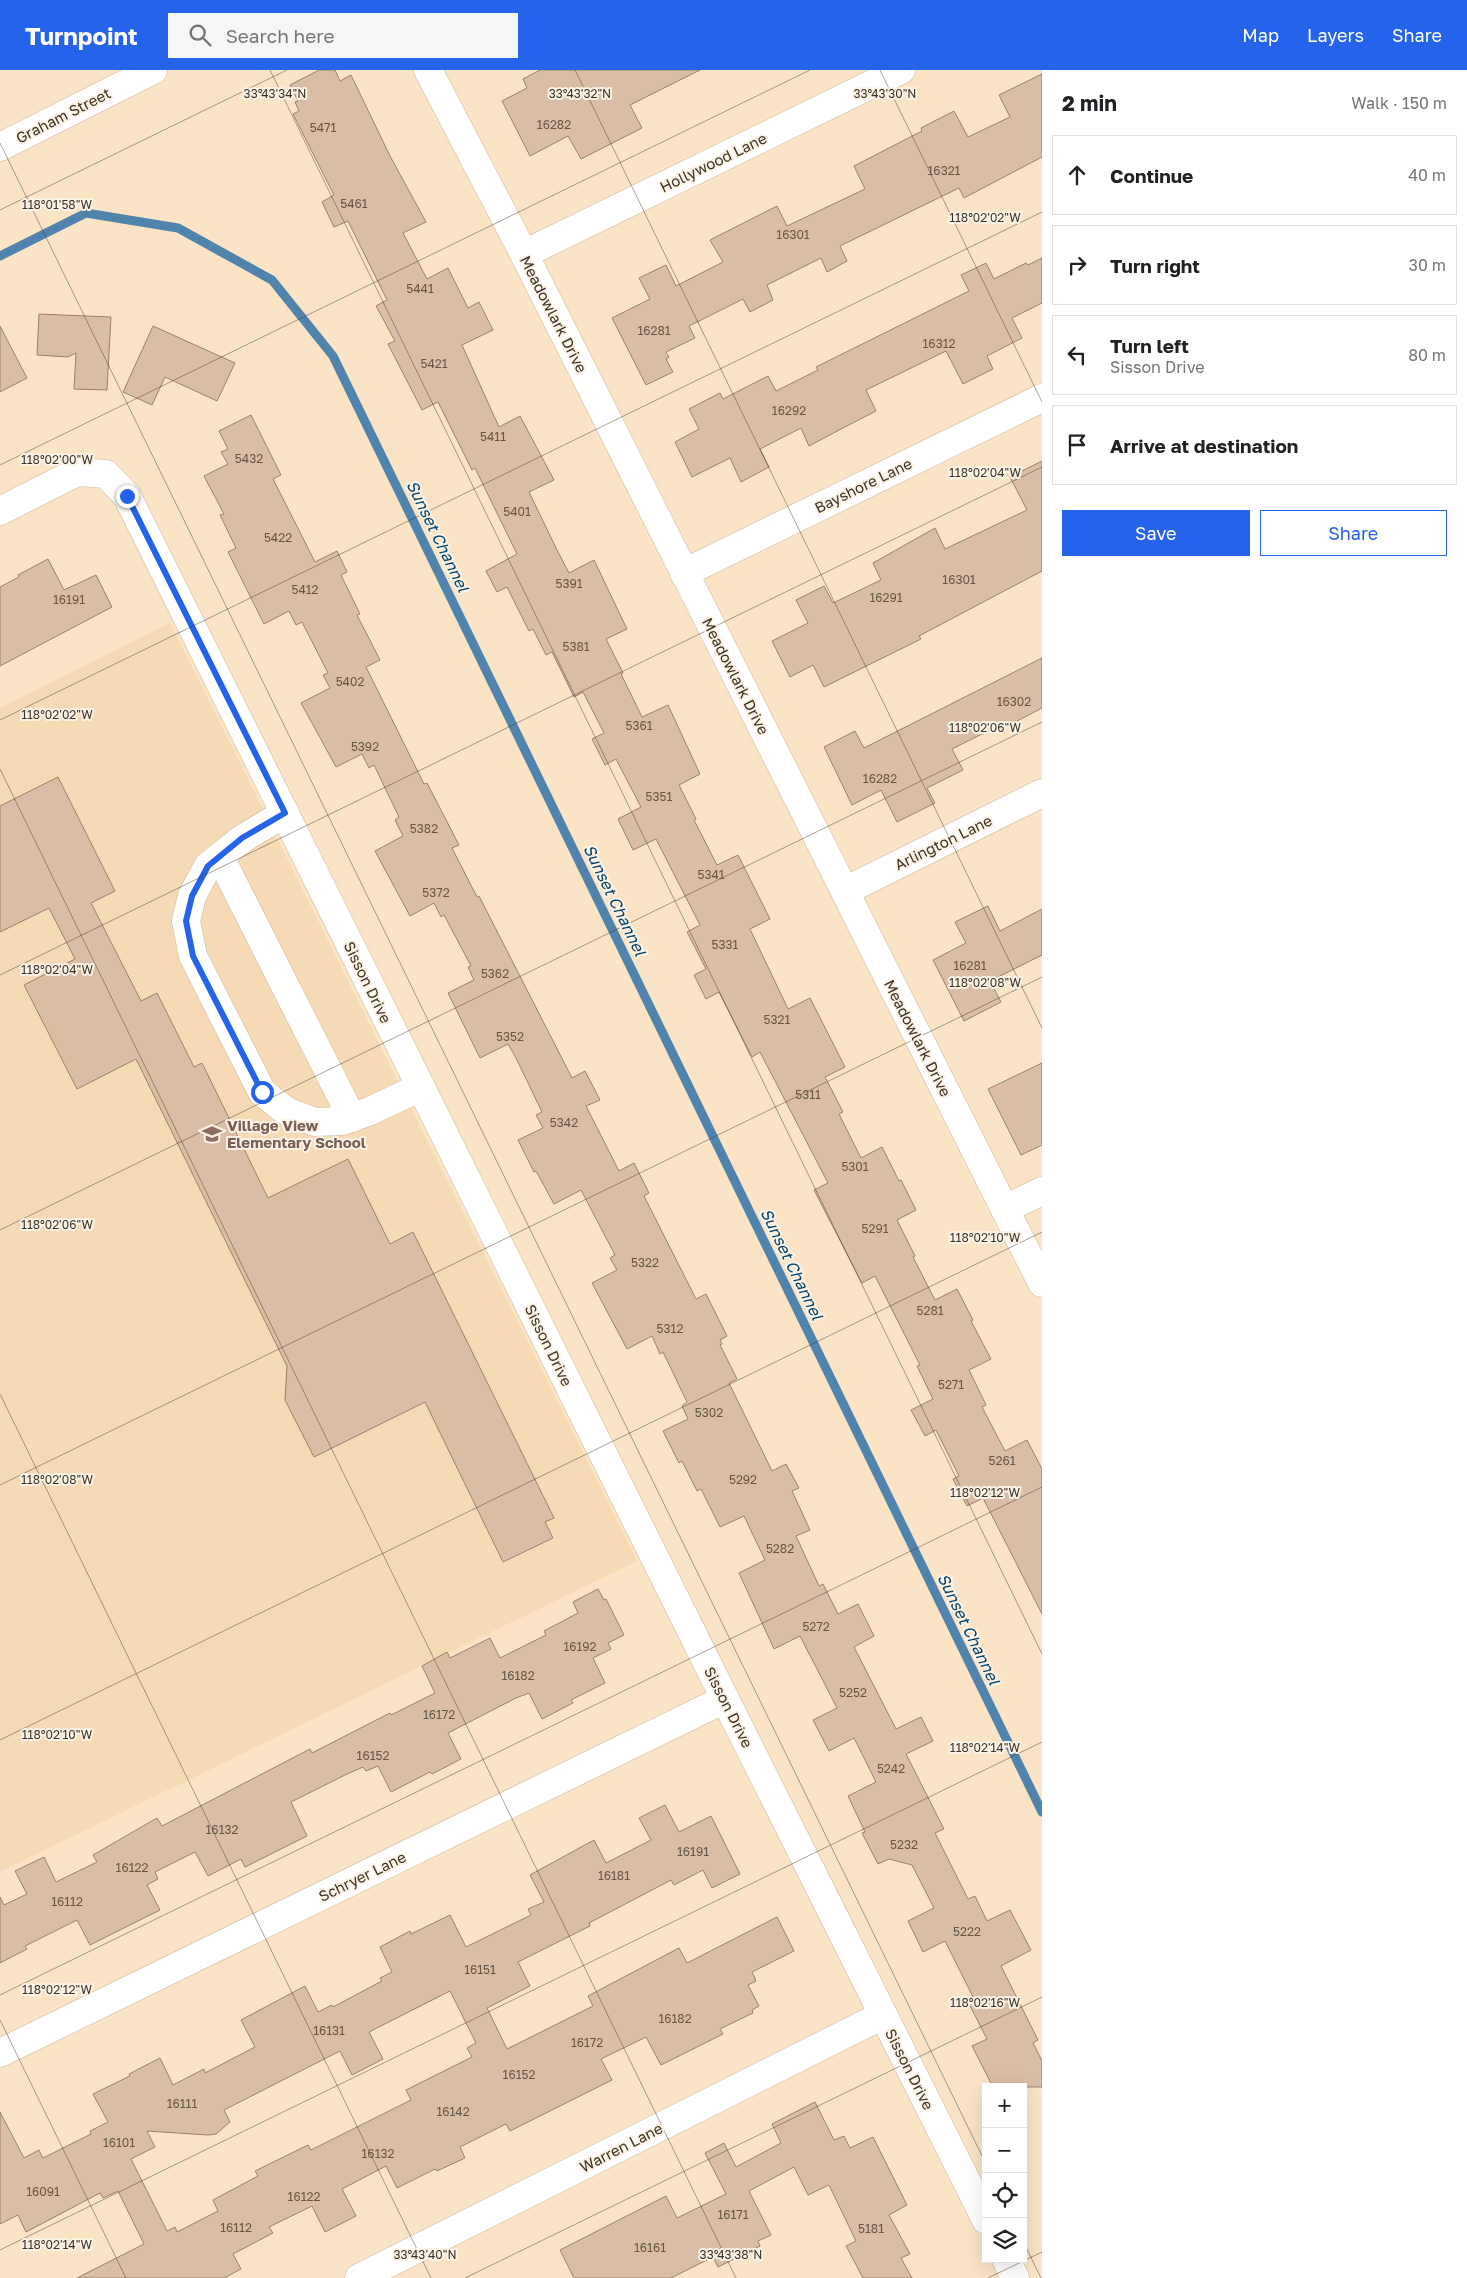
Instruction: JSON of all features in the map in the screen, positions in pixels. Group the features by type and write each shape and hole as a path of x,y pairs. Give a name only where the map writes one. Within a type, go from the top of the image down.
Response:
{"street":[{"name":"Graham Street","path":"0,147 153,70"},
{"name":"Meadowlark Drive","path":"428,70 524,254 1042,1283"},
{"name":"Hollywood Lane","path":"524,254 901,70"},
{"name":"Bayshore Lane","path":"684,573 1042,398"},
{"name":"Sisson Drive","path":"0,510 76,472 106,474 127,496 985,2218"},
{"name":"Arlington Lane","path":"845,891 1042,793"},
{"path":"285,813 242,838 208,866 192,896 186,921 193,956 197,965 262,1092 286,1111 315,1122 342,1121 421,1087"},
{"path":"220,856 352,1118"},
{"path":"1005,1209 1042,1191"},
{"name":"Schryer Lane","path":"0,2054 725,1699"},
{"name":"Warren Lane","path":"359,2278 883,2015"},
{"path":"1008,2263 1015,2278"}],"shaded area":[{"name":"Village View Elementary School","path":"170,623 637,1561 0,1872 0,708"}],"building":[{"path":"319,70 335,70 340,81 351,75 390,156 426,222 403,233 427,279 448,268 468,308 479,302 493,330 462,345 499,427 520,416 554,480 529,492 557,550 569,573 594,560 627,629 606,639 642,717 668,705 700,774 679,785 696,819 694,820 717,865 738,855 770,919 750,929 788,1009 810,998 845,1067 825,1077 843,1112 839,1114 861,1158 882,1147 899,1181 901,1180 916,1210 897,1220 935,1300 957,1289 973,1320 971,1321 991,1359 969,1370 986,1405 982,1407 1005,1451 1027,1440 1042,1469 1042,1614 983,1498 967,1506 953,1479 959,1476 936,1430 925,1436 911,1410 933,1399 917,1366 920,1365 875,1276 862,1283 814,1190 828,1183 760,1052 752,1057 719,992 706,999 694,975 706,969 687,932 700,925 656,839 633,850 618,819 641,807 616,759 605,765 592,739 604,733 583,692 574,697 552,652 546,655 533,629 529,631 507,587 497,592 486,571 517,554 475,468 472,470 438,402 422,410 388,344 395,341 376,306 387,300 348,221 334,227 322,202 334,195 293,114 299,111 295,102 298,101 290,85"},
{"path":"540,70 700,70 630,105 642,128 581,159 568,136 530,156 502,101 527,88 523,79"},
{"path":"1042,74 1042,157 964,198 959,188 840,246 847,261 827,272 821,258 767,285 773,300 750,312 743,299 689,326 695,338 666,352 669,357 666,359 673,372 646,385 612,318 650,299 639,278 666,265 676,286 723,262 710,240 777,206 787,226 865,189 854,166 922,131 921,128 954,111 968,137 1010,117 999,95"},
{"path":"1042,258 1042,303 1012,318 1022,338 987,356 993,369 963,384 946,351 866,390 876,411 809,446 801,428 760,449 769,467 741,482 730,458 692,477 675,442 699,429 689,409 720,393 723,399 768,376 776,391 818,370 816,367 969,291 961,275 986,263 994,279 1026,263 1028,265"},
{"path":"39,314 111,317 107,390 74,389 76,353 68,357 37,355"},
{"path":"0,326 27,378 0,392"},
{"path":"153,326 235,363 217,401 165,377 152,405 123,392"},
{"path":"251,415 281,475 273,479 315,562 337,551 347,572 341,575 360,614 357,615 380,660 366,667 424,784 427,783 459,845 452,848 477,897 479,896 572,1078 585,1071 600,1100 586,1106 619,1171 634,1163 649,1193 644,1196 696,1299 706,1294 727,1336 720,1340 722,1344 720,1345 737,1379 729,1383 772,1471 786,1464 799,1488 792,1491 810,1530 796,1536 819,1586 823,1584 838,1614 858,1604 874,1636 854,1647 896,1729 921,1717 933,1741 906,1754 944,1829 935,1833 968,1899 975,1896 987,1921 1010,1910 1031,1950 1001,1966 1038,2040 1033,2043 1042,2061 1042,2087 1027,2087 1027,2083 991,2083 972,2046 987,2039 967,2000 973,1997 945,1941 923,1952 908,1921 934,1908 912,1865 889,1859 878,1864 862,1833 865,1832 848,1796 876,1782 854,1738 829,1751 813,1720 837,1708 800,1636 774,1649 739,1573 765,1560 744,1516 720,1527 701,1489 697,1491 682,1461 679,1463 663,1431 688,1419 682,1406 687,1402 663,1352 660,1354 652,1336 627,1349 592,1283 617,1270 610,1258 615,1255 581,1190 554,1204 536,1171 534,1172 518,1140 543,1128 536,1115 542,1112 508,1044 480,1058 448,993 474,980 468,967 471,966 444,915 441,917 434,903 410,916 375,851 403,836 395,820 399,817 374,765 369,768 362,754 336,767 301,703 330,688 323,675 328,673 302,622 296,625 289,611 264,624 228,552 236,548 220,515 224,514 204,476 228,464 221,452 228,449 219,431"},
{"path":"1042,461 1042,571 919,636 921,639 824,687 813,665 790,677 772,641 808,623 796,600 824,586 833,603 881,580 873,563 935,528 945,549 1027,510 1010,477"},
{"path":"48,559 64,590 96,575 112,607 0,666 0,587"},
{"path":"1042,658 1042,708 1000,730 998,726 952,749 963,770 927,788 935,803 897,822 881,790 852,805 824,747 855,731 864,748"},
{"path":"58,777 115,891 91,903 141,1001 157,993 194,1067 202,1063 268,1198 348,1159 390,1244 413,1232 554,1518 545,1522 553,1538 503,1562 425,1402 314,1457 285,1400 287,1366 136,1059 77,1089 24,985 75,959 49,908 0,932 0,806"},
{"path":"988,906 1000,931 1042,909 1042,955 990,981 1001,1002 964,1021 933,960 966,943 955,922"},
{"path":"1042,1063 1042,1145 1021,1155 988,1089"},
{"path":"598,1589 604,1600 606,1599 624,1635 608,1643 611,1649 593,1658 605,1683 571,1700 573,1703 542,1719 529,1693 516,1698 448,1733 461,1759 391,1792 378,1766 366,1771 363,1767 345,1775 291,1802 307,1836 245,1867 241,1859 208,1876 195,1852 155,1872 158,1879 147,1885 160,1910 90,1945 77,1920 25,1946 27,1949 0,1963 0,1897 4,1905 27,1894 15,1871 44,1857 56,1882 97,1862 93,1855 157,1818 162,1826 310,1749 312,1753 390,1713 391,1715 435,1693 422,1666 447,1652 450,1658 490,1638 500,1658 546,1635 544,1631 578,1613 573,1602"},
{"path":"665,1805 679,1832 711,1816 740,1874 712,1888 703,1870 674,1885 671,1880 589,1923 590,1926 518,1962 530,1986 487,2008 507,2049 593,2006 588,1996 679,1948 687,1963 777,1917 794,1951 752,1972 756,1981 748,1985 759,2006 752,2010 753,2013 720,2029 723,2034 661,2065 646,2037 601,2059 612,2080 510,2131 506,2124 460,2147 465,2158 437,2171 435,2169 397,2188 386,2166 342,2189 356,2216 325,2232 312,2206 269,2227 273,2233 233,2254 241,2269 224,2278 77,2278 144,2244 118,2191 103,2198 100,2193 26,2232 18,2215 0,2224 0,2112 24,2158 39,2150 43,2158 91,2134 90,2131 108,2122 93,2094 130,2076 129,2074 160,2058 173,2085 204,2069 205,2073 255,2047 241,2020 305,1986 318,2012 332,2005 333,2007 382,1981 380,1978 392,1972 380,1947 410,1931 411,1934 450,1915 466,1947 531,1915 528,1909 544,1902 530,1875 594,1840 606,1863 651,1840 639,1818","holes":["450,1991 476,2043 467,2048 472,2057 406,2090 411,2100 311,2150 308,2145 255,2171 258,2176 213,2200 218,2211 177,2232 175,2227 167,2231 131,2159 155,2147 147,2131 216,2134 230,2122 224,2110 340,2051 352,2075 383,2059 369,2032"]},
{"path":"815,2102 834,2140 844,2136 850,2148 873,2137 907,2205 889,2215 910,2254 901,2258 912,2278 863,2278 846,2246 856,2241 829,2185 808,2195 794,2167 749,2191 771,2235 758,2241 760,2246 718,2267 713,2257 671,2278 574,2278 560,2250 666,2196 677,2218 726,2194 705,2153 724,2143 736,2167 781,2143 772,2124"}],"waterway":[{"name":"Sunset Channel","path":"0,256 86,213 178,228 272,280 333,356 1042,1812"}],"place":[{"name":"Village View Elementary School","path":"212,1134"}],"route":[{"path":"127,496 285,813 242,838 208,866 192,896 186,921 193,956 262,1092"}]}
